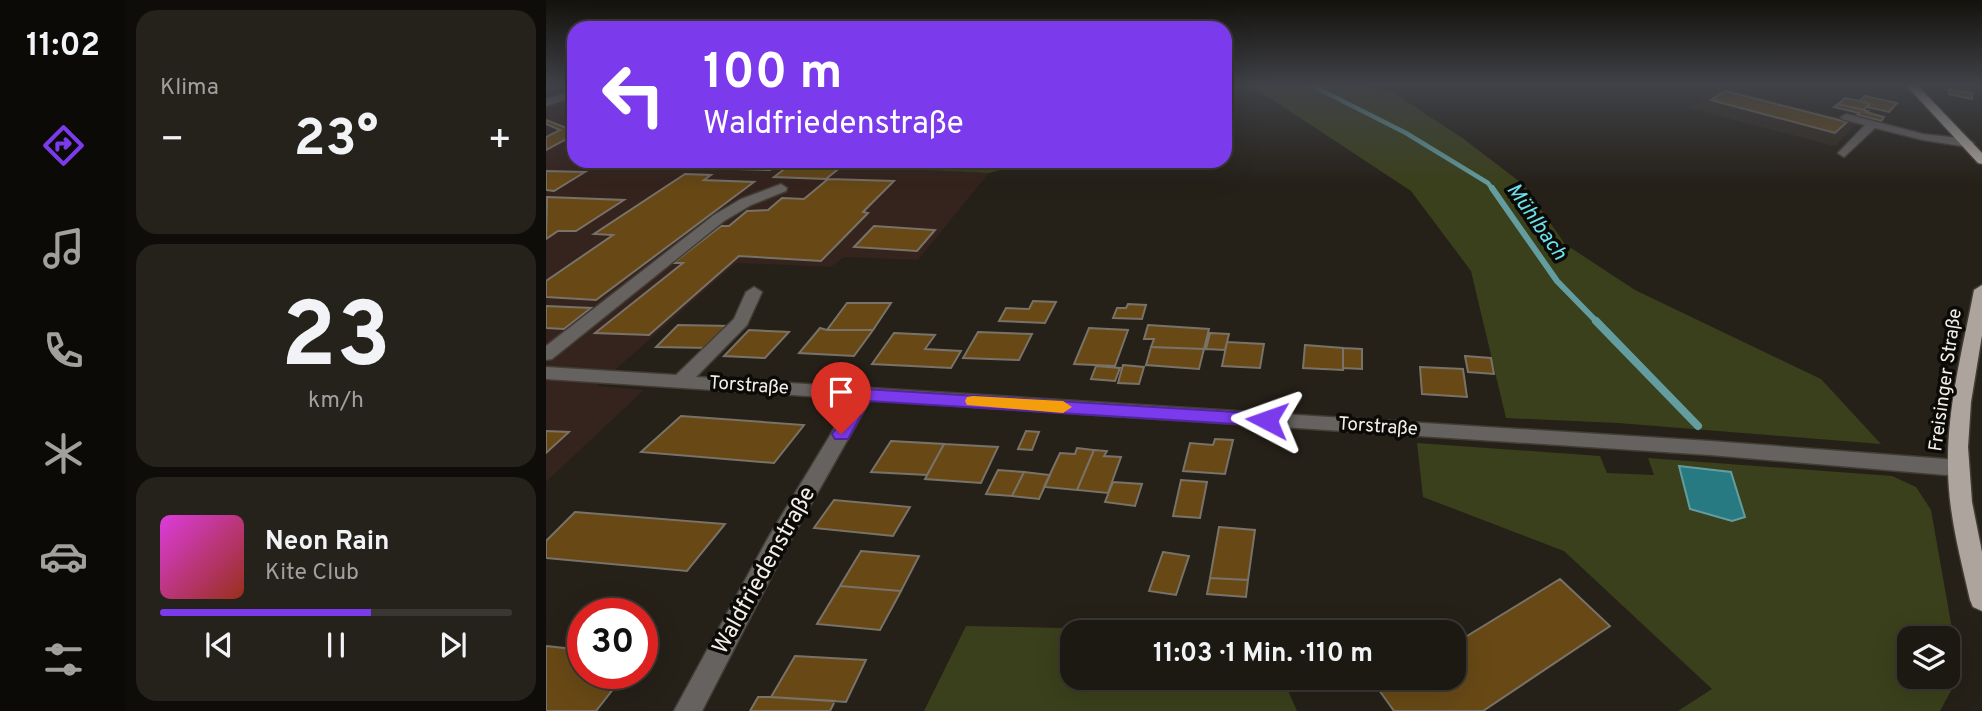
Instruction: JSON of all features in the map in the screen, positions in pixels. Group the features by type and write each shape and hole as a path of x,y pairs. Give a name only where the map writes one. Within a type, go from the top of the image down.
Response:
{"main road":[{"path":"1944,118 1982,159"},
{"name":"Freisinger Straße","path":"1982,290 1961,420 1958,468 1963,519 1982,600"}],"street":[{"path":"1851,118 1923,137 1968,143"},
{"path":"1844,153 1873,124"},
{"path":"546,355 719,218 746,202 781,188"},
{"path":"681,381 741,321 754,292"},
{"name":"Torstraße","path":"546,373 1710,448 1958,468"},
{"name":"Waldfriedenstraße","path":"688,711 776,545 864,395"}],"shaded area":[{"path":"546,118 567,118 567,168 930,168 928,170 989,173 918,260 844,257 831,267 736,263 597,386 644,390 546,482"},
{"path":"1728,118 1843,118 1858,122 1836,145"}],"green space":[{"path":"1301,118 1432,118 1524,185 1565,244 1635,290 1821,379 1881,444 1618,423 1506,418 1471,271 1411,191"},
{"path":"929,168 1007,168 989,173 927,170"},
{"path":"1417,443 1600,456 1607,473 1654,475 1648,458 1892,476 1916,487 1931,510 1952,626 1897,626 1897,689 1952,689 1940,711 1678,711 1712,689 1564,551 1423,497"},
{"path":"966,626 1060,628 1060,690 1288,690 1297,711 924,711"}],"water":[{"path":"1679,466 1731,472 1745,517 1732,521 1690,509"}],"building":[{"path":"1779,118 1832,118 1847,122 1835,133"},
{"path":"546,120 567,128 567,139 546,150 546,137 560,130 546,124"},
{"path":"701,168 773,168 770,170"},
{"path":"786,168 840,168 826,179 774,177"},
{"path":"546,171 585,172 554,191 546,190"},
{"path":"685,174 711,175 704,180 754,182 596,300 546,297 546,281 613,235 594,234"},
{"path":"828,179 894,181 863,212 868,213 821,261 739,256 649,335 595,333 683,263 673,263 721,226 729,226 747,211 768,210 782,198 804,199"},
{"path":"547,197 624,200 576,231 558,231 546,239"},
{"path":"874,226 935,230 917,251 854,247"},
{"path":"1033,301 1056,302 1045,323 999,321 1006,308 1029,309"},
{"path":"847,303 891,303 873,330 827,330"},
{"path":"1128,304 1146,305 1142,319 1113,318 1117,308 1126,308"},
{"path":"546,306 591,308 564,329 546,328"},
{"path":"678,325 730,326 710,348 656,347"},
{"path":"1148,325 1209,329 1204,349 1151,347 1154,339 1144,339"},
{"path":"820,328 873,330 854,356 799,353"},
{"path":"1089,328 1128,330 1115,366 1074,364"},
{"path":"749,330 789,332 765,358 724,356"},
{"path":"978,332 1032,334 1019,360 963,358"},
{"path":"894,333 935,335 925,349 961,351 951,368 872,364"},
{"path":"1210,333 1229,334 1225,350 1206,349"},
{"path":"1227,342 1264,344 1260,368 1222,366"},
{"path":"1305,345 1343,348 1343,370 1303,368"},
{"path":"1151,347 1204,349 1199,369 1146,365"},
{"path":"1343,348 1362,349 1362,369 1343,368"},
{"path":"1465,356 1491,358 1494,374 1468,372"},
{"path":"1123,365 1144,367 1139,384 1118,383"},
{"path":"1096,366 1120,368 1115,381 1091,379"},
{"path":"1420,367 1463,369 1467,397 1422,394"},
{"path":"681,416 804,425 774,463 641,452"},
{"path":"546,431 569,432 546,453"},
{"path":"1026,431 1039,432 1032,450 1018,449"},
{"path":"1215,439 1233,440 1225,474 1183,471 1190,443 1213,445"},
{"path":"891,441 944,444 927,475 871,472"},
{"path":"944,444 998,447 981,483 925,479"},
{"path":"1077,448 1094,450 1077,490 1044,487 1060,453 1075,454"},
{"path":"1094,450 1107,451 1104,456 1121,457 1108,493 1077,490"},
{"path":"998,470 1024,472 1012,496 986,494"},
{"path":"1024,472 1050,475 1039,499 1012,496"},
{"path":"1181,480 1207,482 1200,518 1173,516"},
{"path":"1113,482 1142,484 1135,506 1105,502"},
{"path":"834,500 910,507 893,536 814,528"},
{"path":"575,512 725,524 687,571 546,558 546,541"},
{"path":"1219,527 1255,530 1248,580 1210,578"},
{"path":"861,551 919,556 901,591 840,586"},
{"path":"1163,552 1189,556 1176,595 1149,591"},
{"path":"1210,578 1248,580 1246,597 1207,594"},
{"path":"1560,579 1610,626 1483,711 1394,711 1379,690 1466,690 1466,637"},
{"path":"840,586 901,591 880,630 817,624"},
{"path":"546,646 567,648 567,689 613,689 596,711 546,711"},
{"path":"795,656 866,660 846,702 771,697"},
{"path":"758,697 835,701 830,711 750,711"}],"waterway":[{"name":"Mühlbach","path":"1377,118 1488,183 1493,190"},
{"name":"Mühlbach","path":"1492,188 1557,281 1598,323"},
{"name":"Mühlbach","path":"1596,321 1698,426"}],"slow traffic":[{"path":"973,401 1063,407"}],"route":[{"path":"841,434 864,395 1267,420"}]}
